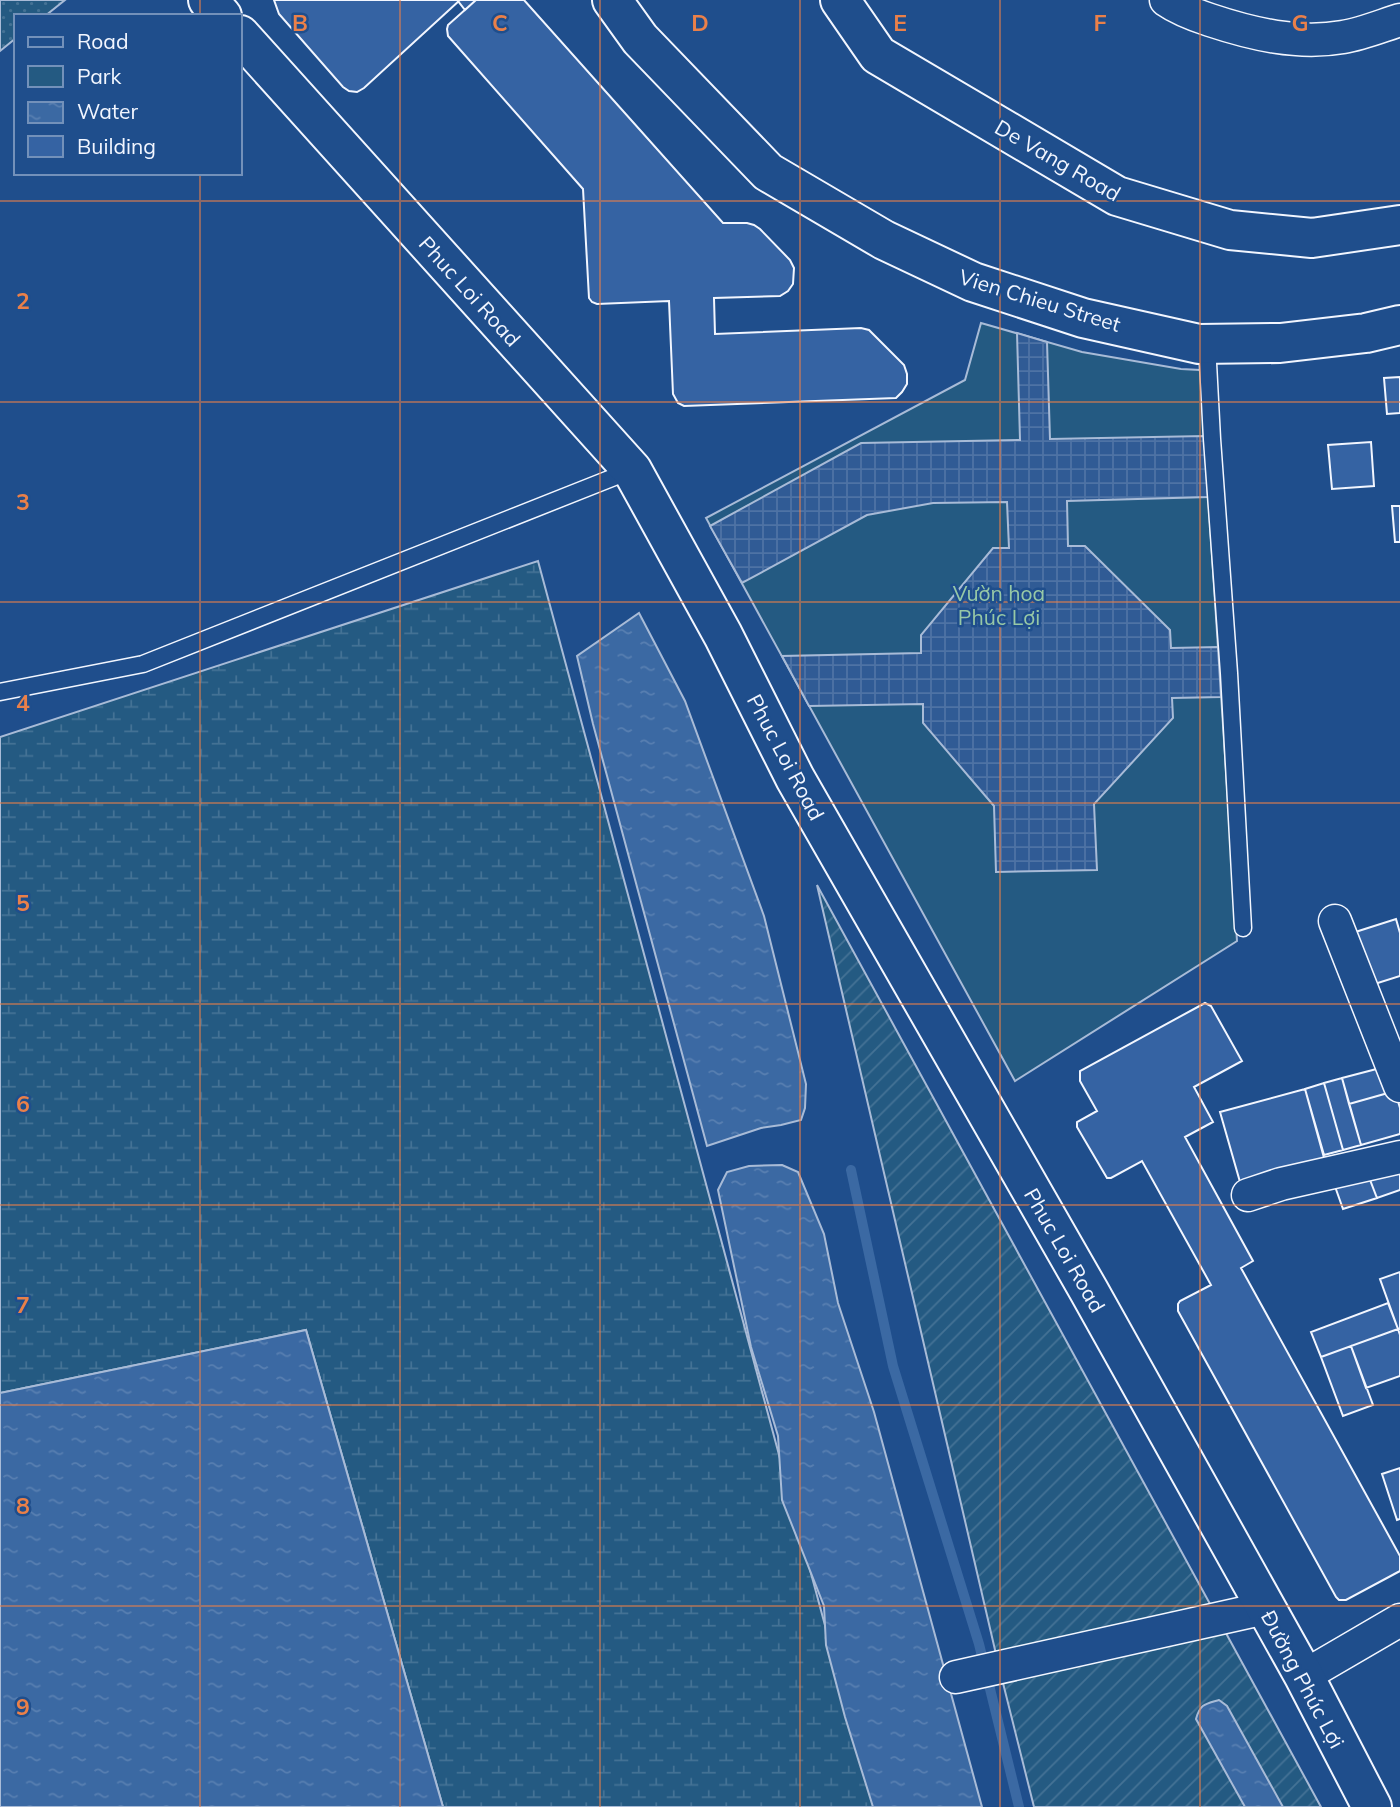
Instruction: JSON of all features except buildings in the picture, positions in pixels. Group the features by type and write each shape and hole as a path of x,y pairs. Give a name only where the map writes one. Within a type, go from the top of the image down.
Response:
{"street":[{"path":"208,0 220,14"},
{"name":"Vien Chieu Street","path":"612,0 640,39 768,172 884,240 973,282 1083,318 1199,344 1280,343 1366,333 1400,325"},
{"name":"De Vang Road","path":"840,0 878,55 1117,196 1230,230 1312,238 1400,225"},
{"path":"1166,0 1196,15 1248,33 1293,39 1343,37 1400,20"},
{"name":"Phuc Loi Road","path":"242,37 632,471 723,635 795,778 1266,1608"},
{"path":"1335,921 1400,1086"},
{"path":"1248,1195 1281,1184 1400,1157"},
{"path":"975,1673 1266,1608"},
{"name":"Đường Phúc Lợi","path":"1266,1608 1372,1807"},
{"path":"1304,1676 1400,1620"}],"lane":[{"path":"1208,344 1243,928"},
{"path":"0,692 143,664 632,471"}],"green space":[{"path":"0,0 65,0 48,14 14,14 14,40 0,51"},
{"name":"Vườn hoa Phúc Lợi","path":"981,323 1082,352 1200,370 1237,941 1015,1081 706,518 965,380"},
{"path":"538,561 874,1807 443,1807 306,1330 0,1393 0,737"},
{"path":"817,885 1321,1807 1034,1807"}],"shaded area":[{"path":"1017,333 1047,342 1050,439 1204,436 1208,497 1067,501 1068,546 1085,546 1170,630 1171,648 1218,647 1221,697 1172,698 1173,718 1094,804 1097,870 996,872 994,806 923,723 923,704 809,706 782,656 921,653 921,635 993,548 1009,548 1007,502 933,503 867,515 742,583 710,526 861,443 1020,440"}],"water":[{"path":"639,613 685,701 764,916 806,1084 805,1108 801,1120 761,1128 707,1146 577,656"},
{"path":"782,1165 798,1172 824,1234 838,1303 874,1412 982,1807 873,1807 826,1645 824,1606 782,1500 778,1436 751,1347 718,1190 727,1172 749,1166"},
{"path":"306,1330 443,1807 0,1807 0,1393"},
{"path":"1219,1700 1227,1706 1283,1807 1245,1807 1196,1719 1204,1705"}],"waterway":[{"path":"851,1170 893,1366 979,1644 1019,1807"}]}
